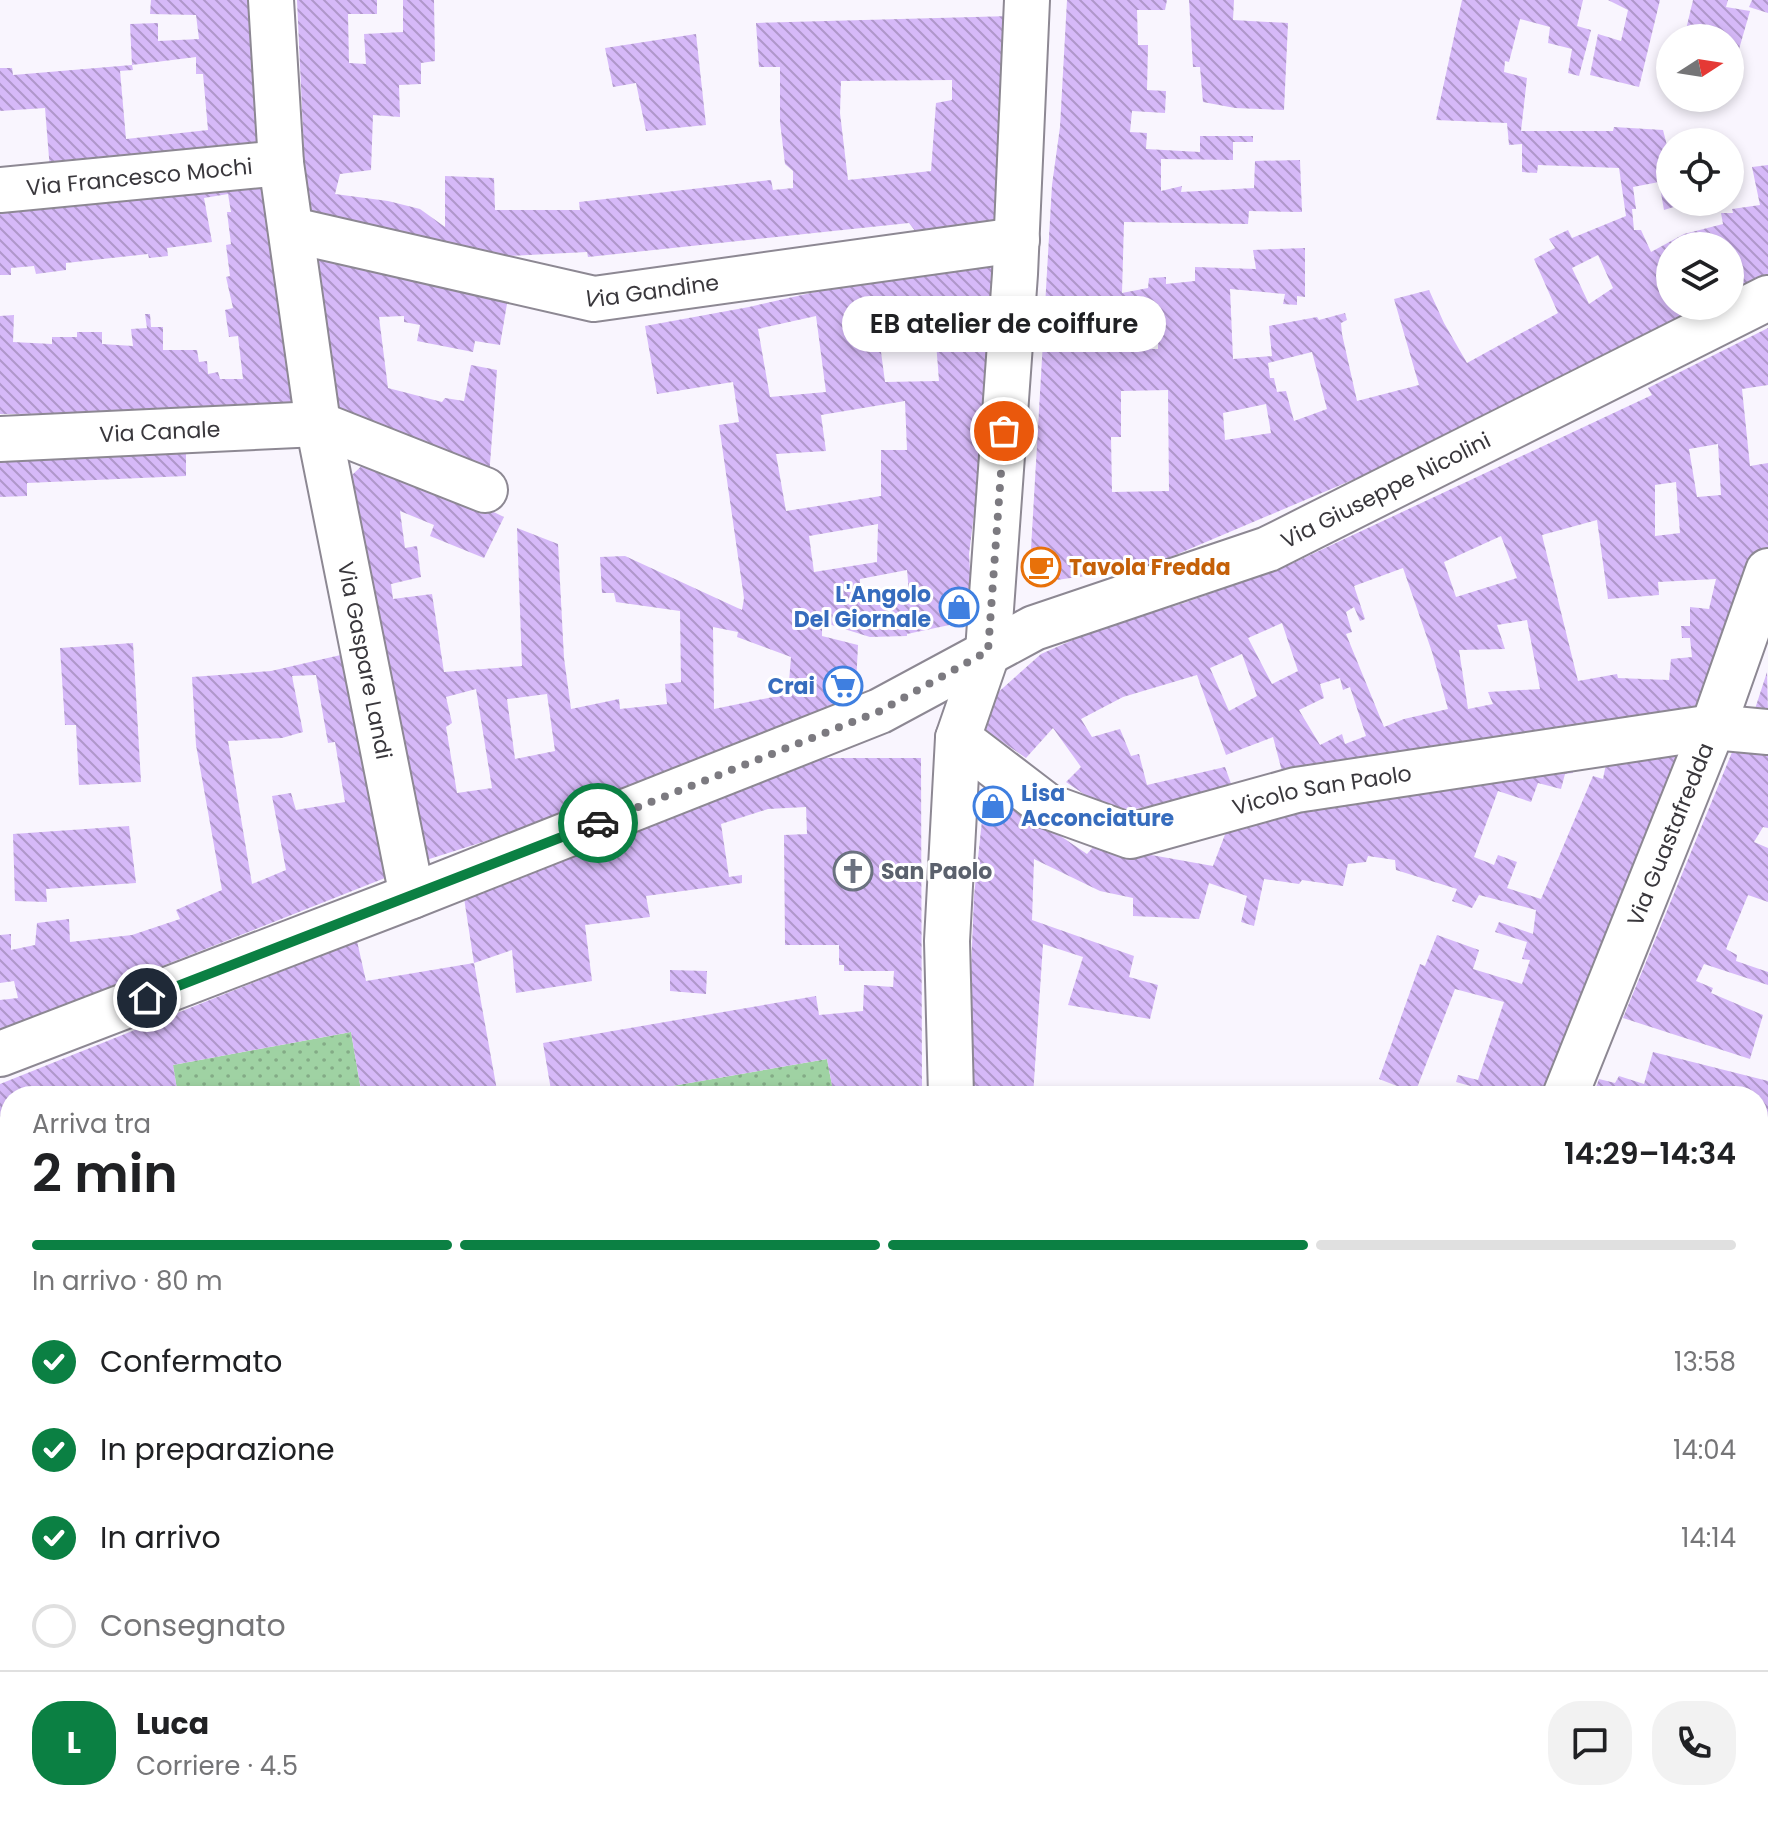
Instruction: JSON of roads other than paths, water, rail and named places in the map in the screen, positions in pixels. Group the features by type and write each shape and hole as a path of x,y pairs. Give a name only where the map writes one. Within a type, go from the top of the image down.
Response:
{"street":[{"name":"Via Gaspare Landi","path":"271,0 281,163 318,424 412,896"},
{"path":"951,1086 947,941 958,738 988,651 1017,240 1027,0"},
{"name":"Via Francesco Mochi","path":"0,190 281,163"},
{"name":"Via Gandine","path":"292,230 594,299 1017,240"},
{"name":"Via Giuseppe Nicolini","path":"0,1054 412,896 880,711 1034,628 1268,549 1768,298"},
{"path":"318,424 485,490"},
{"name":"Via Canale","path":"0,439 318,424"},
{"name":"Via Guastafredda","path":"1569,1086 1713,727 1768,571"},
{"name":"Vicolo San Paolo","path":"958,738 1047,806 1130,836 1296,790 1713,727 1768,732"}],"place":[{"name":"EB atelier de coiffure","path":"1004,431"},
{"name":"Tavola Fredda","path":"1041,567"},
{"name":"L'Angolo Del Giornale","path":"959,607"},
{"name":"Crai","path":"843,686"},
{"name":"Lisa Acconciature","path":"993,806"},
{"name":"San Paolo","path":"853,871"}]}
